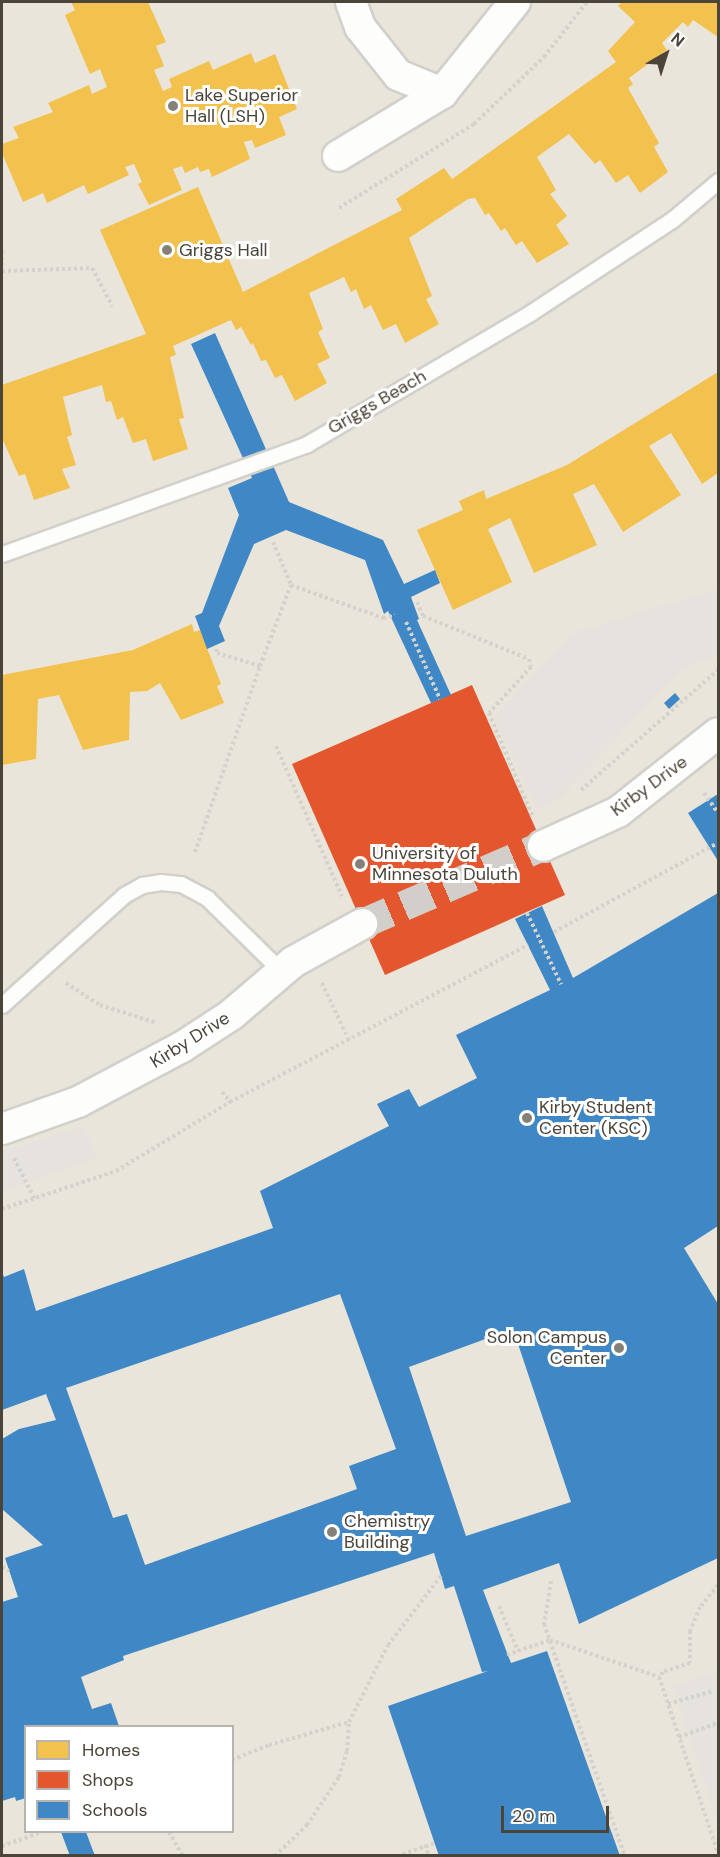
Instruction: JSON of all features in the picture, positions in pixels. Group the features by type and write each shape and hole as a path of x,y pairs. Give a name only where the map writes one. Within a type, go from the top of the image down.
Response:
{"street":[{"path":"351,2 360,27 398,75 442,93"},
{"path":"338,156 442,93 515,2"},
{"name":"Kirby Drive","path":"541,832 618,812 718,733"},
{"name":"Kirby Drive","path":"5,1140 126,1079 201,1036 313,949 354,914"}],"lane":[{"name":"Griggs Beach","path":"2,554 307,444 530,313 673,219 718,182"},
{"path":"2,1005 124,895 142,885 161,882 181,884 207,898 282,972"}],"path":[{"path":"339,208 474,124 544,57 587,2"},
{"path":"2,251 2,272 92,268 112,306"},
{"path":"195,852 291,585 273,542"},
{"path":"291,585 383,618 395,615"},
{"path":"417,602 423,616 529,659 531,667 489,713 516,769 541,832"},
{"path":"405,622 440,699"},
{"path":"216,649 217,653 260,666"},
{"path":"574,795 718,670"},
{"path":"652,728 658,735"},
{"path":"276,746 354,914"},
{"path":"704,793 718,813"},
{"path":"554,932 718,843"},
{"path":"527,913 561,984"},
{"path":"2,1209 35,1200 116,1171 230,1102 528,945"},
{"path":"319,977 349,1041"},
{"path":"66,983 100,1005 164,1026"},
{"path":"222,1092 230,1102"},
{"path":"5,1140 35,1200"},
{"path":"2,1568 9,1571"},
{"path":"275,1856 307,1825 339,1777 347,1751 349,1722 388,1645 441,1576"},
{"path":"551,1581 544,1624 625,1856"},
{"path":"659,1677 663,1672 690,1663 690,1631 700,1607 718,1585"},
{"path":"499,1606 518,1651"},
{"path":"507,1655 550,1640 659,1677"},
{"path":"659,1677 718,1853"},
{"path":"668,1704 714,1690"},
{"path":"234,1759 269,1745 349,1722"},
{"path":"679,1737 718,1723"},
{"path":"2,1845 39,1833"},
{"path":"170,1833 183,1856"},
{"path":"397,1856 434,1843"},
{"path":"425,1845 429,1856"}],"shaded area":[{"name":"University of Minnesota Duluth","path":"2,2 718,2 718,1855 2,1856"},
{"path":"718,589 718,656 689,666 676,676 560,798 537,811 494,717 572,633"},
{"path":"83,1126 98,1157 2,1192 2,1151"},
{"path":"718,1671 718,1823 673,1686"}],"building: Homes":[{"name":"Lake Superior Hall (LSH)","path":"71,2 148,2 166,42 156,46 164,66 154,70 163,91 172,87 169,79 209,61 213,70 251,53 255,63 275,54 297,109 279,117 286,135 255,148 252,140 244,142 250,159 212,177 209,169 200,172 198,167 185,173 182,166 173,169 182,190 149,205 138,184 142,182 134,164 125,167 129,175 88,194 84,185 47,203 43,193 23,202 2,153 2,144 19,138 13,127 53,112 48,103 89,85 92,94 107,87 100,69 90,74 65,15 75,10"},
{"name":"Griggs Hall","path":"622,2 718,2 718,37 693,20 688,27 683,22 662,43 667,50 629,78 633,84 628,88 659,143 654,147 668,172 640,193 628,175 616,183 600,160 595,164 569,134 537,157 556,190 550,194 567,216 556,225 569,244 537,263 522,241 516,245 505,228 501,231 489,213 485,215 475,198 468,199 409,238 432,296 426,299 439,324 405,343 396,324 383,330 371,305 364,309 356,289 351,292 344,277 309,293 323,329 318,332 330,358 317,364 327,383 295,401 282,375 275,378 266,360 261,361 253,343 251,345 241,327 236,330 231,320 173,346 176,355 170,357 184,418 179,419 188,449 153,461 146,439 133,443 123,417 117,420 111,401 106,402 102,385 63,397 72,435 67,437 76,465 62,469 70,488 34,500 25,474 19,476 2,438 2,385 146,334 100,230 198,187 243,292 402,210 396,199 444,168 452,179 616,62 608,51 635,22 618,6"},
{"path":"718,372 718,473 702,484 671,433 649,446 681,495 623,532 594,484 573,494 597,545 534,573 510,518 488,529 512,582 453,610 417,530 463,510 459,501 484,490 486,499 567,465"},
{"path":"192,624 194,632 200,630 221,684 217,686 224,703 181,720 160,683 147,691 130,692 129,740 83,750 59,695 38,699 36,759 2,765 2,675 133,650"}],"building: Shops":[{"path":"472,685 565,895 385,975 292,764"}],"building: Schools":[{"path":"215,333 289,502 383,540 404,584 435,570 440,583 411,597 419,619 417,620 451,695 431,703 388,611 384,614 365,560 286,530 254,544 219,626 225,641 207,649 195,616 202,613 239,515 228,488 252,478 191,344"},
{"path":"675,693 680,699 669,709 664,703"},
{"path":"718,794 718,861 688,813"},
{"path":"718,893 718,1226 684,1248 718,1304 718,1558 579,1624 559,1563 483,1590 511,1663 547,1651 620,1856 439,1856 388,1706 488,1671 482,1672 454,1586 445,1589 434,1553 123,1656 124,1660 81,1677 92,1709 111,1703 119,1725 24,1725 24,1799 16,1801 15,1797 2,1801 2,1602 18,1597 5,1558 43,1545 2,1509 2,1439 19,1429 56,1420 46,1394 2,1410 2,1272 4,1277 24,1269 36,1311 273,1228 260,1191 389,1126 377,1104 409,1089 419,1107 477,1078 456,1035 550,990 515,919 542,906 573,978","holes":["340,1294 396,1449 349,1466 357,1489 145,1565 127,1514 113,1518 66,1388","513,1329 571,1502 466,1536 409,1367"]},
{"path":"61,1833 86,1833 95,1856 70,1856"}],"tunnel":[{"path":"362,924 543,846"}],"place":[{"name":"Lake Superior Hall (LSH)","path":"173,106"},
{"name":"Griggs Hall","path":"167,250"},
{"name":"University of Minnesota Duluth","path":"360,864"},
{"name":"Kirby Student Center (KSC)","path":"527,1118"},
{"name":"Solon Campus Center","path":"619,1348"},
{"name":"Chemistry Building","path":"332,1532"}]}
